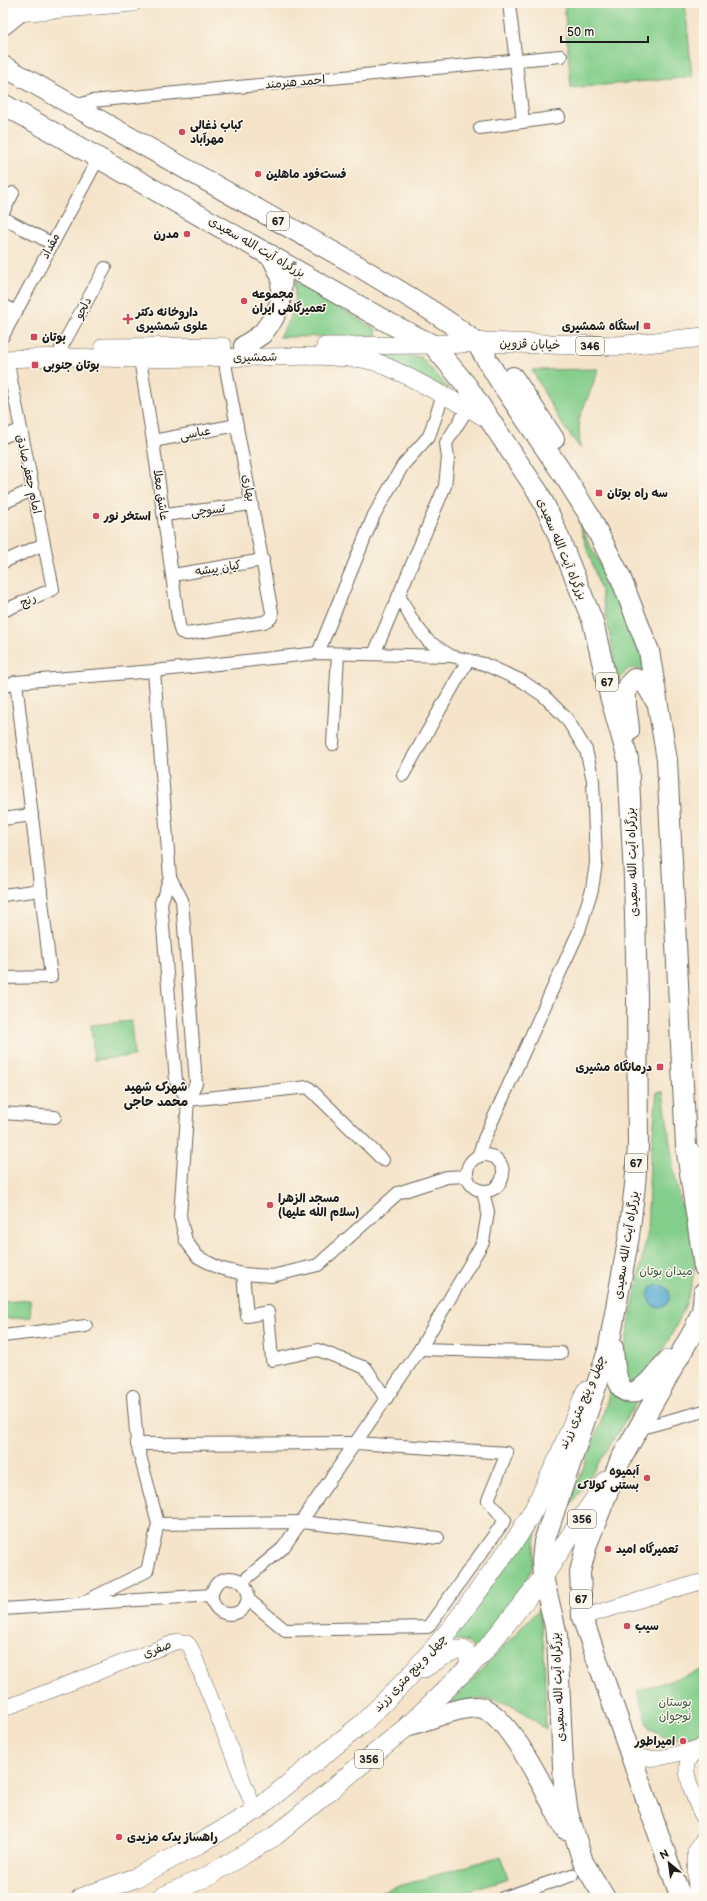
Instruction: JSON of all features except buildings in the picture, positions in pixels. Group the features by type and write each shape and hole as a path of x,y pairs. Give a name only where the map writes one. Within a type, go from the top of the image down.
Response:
{"highway":[{"path":"3,25 11,14"},
{"name":"67","path":"3,65 358,266 476,342 500,383 567,480 589,515 620,576 650,651 667,760 686,1146 704,1267"},
{"name":"بزرگراه آیت الله سعیدی","path":"3,104 99,157 391,324 433,345 455,370 538,492 562,545 593,622 610,696 628,759 634,877 637,996 638,1146 629,1236 612,1328 602,1372 544,1542 542,1561 544,1577 557,1635 564,1786 577,1869 605,1898"},
{"path":"244,346 262,334 273,320 280,304 282,278 271,255"},
{"path":"628,759 629,722 626,690 628,683 634,679 640,679 646,684 658,708"},
{"name":"67","path":"681,1898 582,1617 580,1572 582,1559 620,1462 637,1429 694,1330 704,1306"},
{"path":"612,1328 616,1378 620,1387 628,1392 636,1391 643,1387 694,1330"},
{"path":"409,1725 478,1707 493,1714 516,1741 577,1869"}],"main road":[{"path":"11,14 133,3"},
{"name":"خیابان قزوین","path":"433,345 476,342 617,346 704,337"},
{"name":"شمشیری","path":"139,353 244,346 433,345"},
{"name":"شمشیری","path":"4,350 61,353 139,353 226,358 318,356 362,359 403,374 468,408 492,423"},
{"path":"686,1146 704,1170"},
{"name":"چهل و پنج متری زرند","path":"80,1898 135,1878 197,1845 255,1811 363,1723 407,1679 452,1627 518,1536 534,1509 558,1459 612,1328"},
{"name":"356","path":"160,1898 208,1876 275,1836 409,1725 482,1654 544,1577 620,1462"},
{"path":"407,1679 443,1656 456,1650 463,1650 468,1655 471,1665"}],"street":[{"path":"509,3 523,121"},
{"name":"احمد هنرمند","path":"75,106 92,101 561,56"},
{"path":"480,128 559,117"},
{"name":"مقداد","path":"4,350 16,312 51,243 99,157"},
{"path":"3,212 13,193"},
{"path":"3,218 51,243"},
{"name":"دلجو","path":"61,353 104,268"},
{"path":"3,305 16,312"},
{"name":"امام جعفر صادق","path":"4,350 53,589"},
{"name":"عاشق معلا","path":"139,353 181,632"},
{"name":"بهاری","path":"181,632 187,634 264,622 271,618 272,612 264,560 226,369 226,358"},
{"path":"318,653 374,516 403,466 429,436 443,395"},
{"path":"374,654 445,486 448,458 446,443 468,408"},
{"name":"عباسی","path":"153,441 237,425"},
{"path":"3,437 20,430"},
{"path":"3,503 32,490"},
{"name":"تسوچی","path":"164,515 252,504"},
{"path":"3,562 44,544"},
{"name":"کیان پیشه","path":"172,575 264,560"},
{"name":"رنج","path":"3,612 53,589"},
{"path":"400,595 412,620 428,641 451,656"},
{"path":"3,687 16,682 154,671 318,653 451,656 484,664 522,682 544,696 567,719 586,750 593,780 596,864 592,889 579,932 484,1138 478,1157 469,1165 467,1176 473,1187 483,1192 490,1191 500,1185 503,1179 502,1167 499,1162 490,1156 478,1157"},
{"path":"333,744 338,654"},
{"path":"403,775 468,660"},
{"path":"154,671 170,877 182,900 196,1083 188,1100 180,1216 186,1241 198,1257 219,1268 243,1274 272,1276 318,1264 398,1193 447,1178 467,1176"},
{"path":"3,978 51,977 16,682"},
{"path":"3,819 32,815"},
{"path":"170,877 161,903 176,1081 188,1100"},
{"path":"3,894 41,890"},
{"path":"188,1100 308,1088 382,1160"},
{"path":"3,1113 55,1117"},
{"path":"242,1582 283,1548 420,1349 484,1242 488,1212 483,1192"},
{"path":"243,1274 247,1316 268,1312 272,1360 318,1350 366,1368 386,1399"},
{"path":"3,1336 86,1326"},
{"path":"420,1349 561,1353"},
{"path":"82,1603 147,1571 158,1524 137,1444 133,1396"},
{"path":"637,1429 704,1411"},
{"path":"137,1444 356,1443 507,1453 488,1500 505,1520 428,1627 285,1630 248,1599 246,1587 242,1582 236,1579 225,1579 216,1585 212,1595 218,1609 230,1614 241,1610 248,1599"},
{"path":"158,1524 302,1522 438,1538"},
{"path":"582,1617 704,1582"},
{"path":"3,1609 212,1595"},
{"name":"صفری","path":"3,1709 178,1641 187,1643 191,1648 255,1811"},
{"path":"627,1746 639,1756 660,1758 703,1746"},
{"path":"703,1746 687,1763 687,1772 699,1809 704,1818"},
{"path":"696,1898 695,1852 704,1837"},
{"path":"503,1898 535,1893 577,1869"}],"green space":[{"path":"564,3 685,3 692,77 571,88"},
{"path":"295,281 376,329 376,336 279,337 288,323 293,311"},
{"path":"354,353 421,357 450,390"},
{"path":"599,369 579,419 580,448 561,423 532,370"},
{"path":"578,521 635,636 647,675 636,669 629,669 623,675 617,686 613,651 601,591"},
{"path":"131,1021 134,1056 94,1060 91,1025"},
{"name":"میدان بوتان","path":"657,1092 663,1092 677,1188 693,1242 693,1277 686,1304 680,1317 668,1341 648,1374 640,1380 628,1383 622,1362 647,1233 650,1162"},
{"path":"30,1300 31,1317 3,1319 3,1302"},
{"path":"611,1388 618,1398 628,1401 642,1394 584,1486 566,1511 598,1431"},
{"path":"546,1501 536,1537 533,1565 525,1584 474,1650 467,1642 459,1640 441,1645"},
{"path":"539,1609 544,1647 546,1730 532,1718 516,1708 499,1701 480,1699 447,1706"},
{"name":"بوستان نوجوان","path":"704,1670 704,1732 677,1739 650,1729 637,1691"},
{"path":"501,1856 508,1878 445,1898 358,1898"}],"water":[{"path":"659,1285 667,1288 670,1296 667,1304 659,1307 651,1304 648,1296 651,1288"}],"place":[{"name":"کباب ذغالی مهرآباد","path":"182,132"},
{"name":"فست‌فود ماهلین","path":"258,174"},
{"name":"مدرن","path":"187,234"},
{"name":"مجموعه تعمیرگاهی ایران","path":"244,301"},
{"name":"داروخانه دکتر علوی شمشیری","path":"128,319"},
{"name":"استگاه شمشیری","path":"647,326"},
{"name":"بوتان","path":"34,337"},
{"name":"بوتان جنوبی","path":"35,365"},
{"name":"سه راه بوتان","path":"599,493"},
{"name":"استخر نور","path":"96,516"},
{"name":"درمانگاه مشیری","path":"660,1067"},
{"name":"مسجد الزهرا (سلام الله علیها)","path":"270,1205"},
{"name":"آبمیوه بستنی کولاک","path":"647,1478"},
{"name":"تعمیرگاه امید","path":"608,1549"},
{"name":"سیب","path":"627,1626"},
{"name":"امپراطور","path":"683,1741"},
{"name":"راهساز یدک مزیدی","path":"119,1837"}],"district":[{"name":"شهرک شهید محمد حاجی","path":"156,1094"}]}
